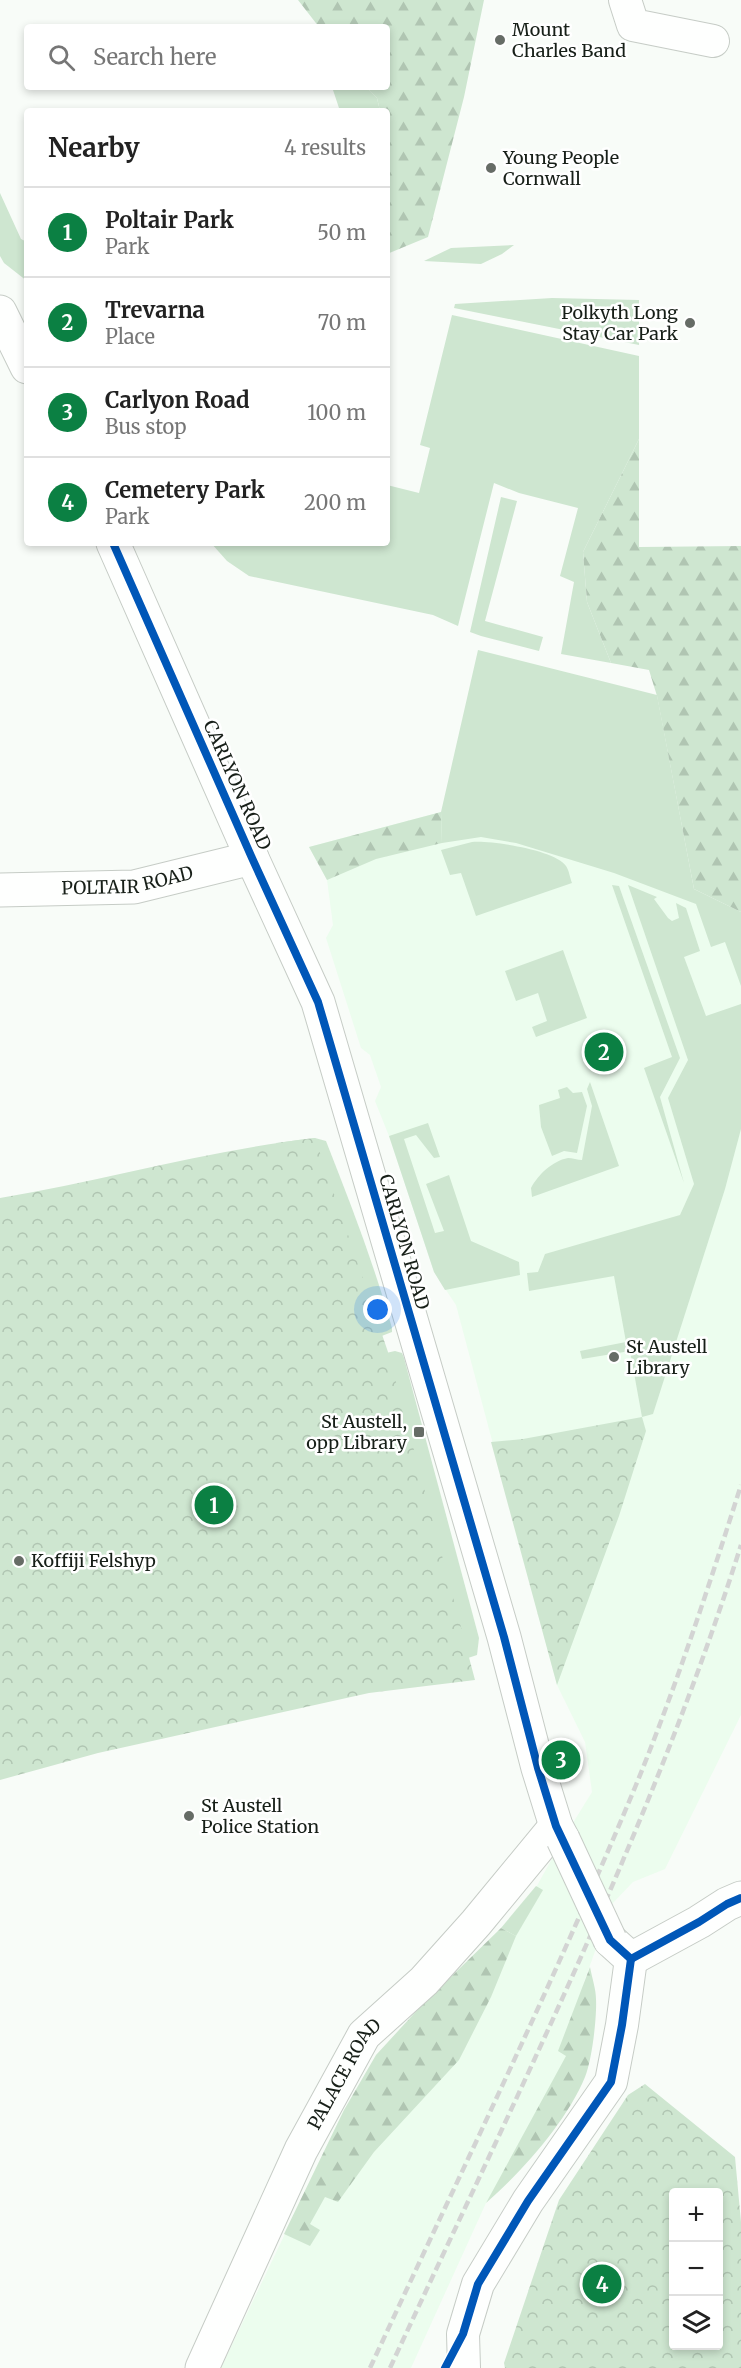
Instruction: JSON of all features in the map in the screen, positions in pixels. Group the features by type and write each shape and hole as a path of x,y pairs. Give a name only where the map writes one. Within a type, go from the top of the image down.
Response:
{"street":[{"path":"625,0 633,26 712,41"},
{"path":"0,312 24,361"},
{"name":"CARLYON ROAD","path":"114,546 318,1002 501,1626 538,1768 559,1832 621,1949"},
{"name":"POLTAIR ROAD","path":"0,890 134,887 252,858"},
{"name":"PALACE ROAD","path":"202,2368 304,2145 364,2035 424,1981 559,1832"},
{"path":"464,2368 463,2334 478,2284 528,2202 611,2082 622,2025 621,1949 699,1922 741,1898"}],"shaded area":[{"path":"441,812 605,853 741,912 741,1715 665,1869 633,1882 612,1904 584,1982 569,2066 486,2203 411,2368 221,2368 344,2110 510,1934 592,1792 585,1742 557,1685 456,1305 434,1272 389,1136 375,1101 381,1087 370,1055 361,1048 326,938 333,925 327,880 309,847"}],"green space":[{"path":"298,0 484,0 464,97 428,237 390,253 390,108 379,108 377,98 369,90 390,90 390,24 317,24"},
{"path":"333,90 369,90 377,98 379,108 339,108"},
{"path":"0,193 21,239 24,240 24,279 4,263 0,256"},
{"path":"514,245 502,254 481,264 424,261 451,248"},
{"path":"552,298 639,300 639,345 454,308 455,304"},
{"path":"452,315 639,356 639,439 583,552 587,602 611,663 561,654 574,582 560,576 578,508 519,493 494,483 458,626 433,615 249,576 227,561 214,546 390,546 390,486 419,493 430,448 420,445"},
{"path":"639,439 639,547 741,546 741,912 694,889 657,696 649,670 611,663 587,602 583,552"},
{"path":"501,497 517,501 485,621 543,637 539,651 470,632"},
{"path":"478,650 657,695 694,889 741,912 741,986 725,942 711,947 696,904 614,873 516,843 481,837 442,843 441,812"},
{"path":"441,812 442,843 376,859 327,880 309,847"},
{"path":"472,842 507,844 550,855 566,866 572,883 476,916 461,873 450,875 441,850"},
{"path":"612,885 619,886 680,1058 660,1097 684,1183 644,1068 672,1057"},
{"path":"628,885 657,897 654,899 672,921 679,918 676,903 686,908 700,951 684,957 706,1016 741,1004 741,1129 725,1189 653,1414 642,1417 630,1351 582,1359 580,1351 626,1342 614,1276 529,1291 527,1273 538,1272 545,1254 680,1215 694,1184 668,1098 688,1060"},
{"path":"563,950 587,1018 536,1037 532,1027 547,1021 538,993 516,1001 505,971"},
{"path":"590,1082 619,1166 532,1197 531,1188 551,1165 568,1158 582,1160 592,1106 587,1089"},
{"path":"567,1087 573,1093 582,1092 587,1106 577,1153 564,1151 552,1156 541,1127 539,1105 560,1098 558,1090"},
{"path":"428,1123 440,1157 434,1158 416,1135 404,1139 435,1233 444,1231 426,1184 449,1175 471,1241 519,1262 520,1275 445,1290 434,1272 389,1136"},
{"path":"315,1138 326,1141 377,1280 392,1328 392,1332 379,1337 276,1143"},
{"path":"315,1138 388,1352 475,1680 369,1693 98,1753 0,1780 0,1198 236,1150"},
{"path":"395,1351 402,1353 404,1358 479,1638 477,1655 465,1659 377,1355"},
{"path":"642,1417 646,1431 619,1516 557,1685 491,1442 523,1439"},
{"path":"536,1886 543,1890 516,1936 501,1928"},
{"path":"501,1928 516,1936 491,1997 459,2060 374,2152 338,2202 325,2197 310,2224 320,2230 310,2246 284,2234 344,2110 376,2055 421,2006"},
{"path":"590,1967 596,1995 596,2016 592,2050 585,2077 567,2111 542,2145 486,2203 566,2056 558,2051"},
{"path":"645,2084 735,2157 741,2222 741,2368 505,2368 504,2363 559,2200 628,2095"}],"railway":[{"path":"370,2368 540,2005 605,1859 665,1711 741,1485"},
{"path":"390,2368 579,1962 623,1859 666,1756 741,1545"}],"cycle path":[{"path":"114,546 318,1002 504,1637 538,1768 556,1826 610,1940 631,1959"},
{"path":"631,1959 741,1898"},
{"path":"445,2368 463,2334 478,2284 528,2201 611,2082 631,1959"}],"place":[{"name":"Mount Charles Band","path":"500,40"},
{"name":"Young People Cornwall","path":"491,168"},
{"name":"Polkyth Long Stay Car Park","path":"690,323"},
{"name":"Trevarna","path":"604,1052"},
{"name":"St Austell Library","path":"614,1357"},
{"name":"St Austell, opp Library","path":"419,1432"},
{"name":"Poltair Park","path":"214,1505"},
{"name":"Koffiji Felshyp","path":"19,1561"},
{"name":"Carlyon Road","path":"561,1760"},
{"name":"St Austell Police Station","path":"189,1816"},
{"name":"Cemetery Park","path":"602,2284"}]}
